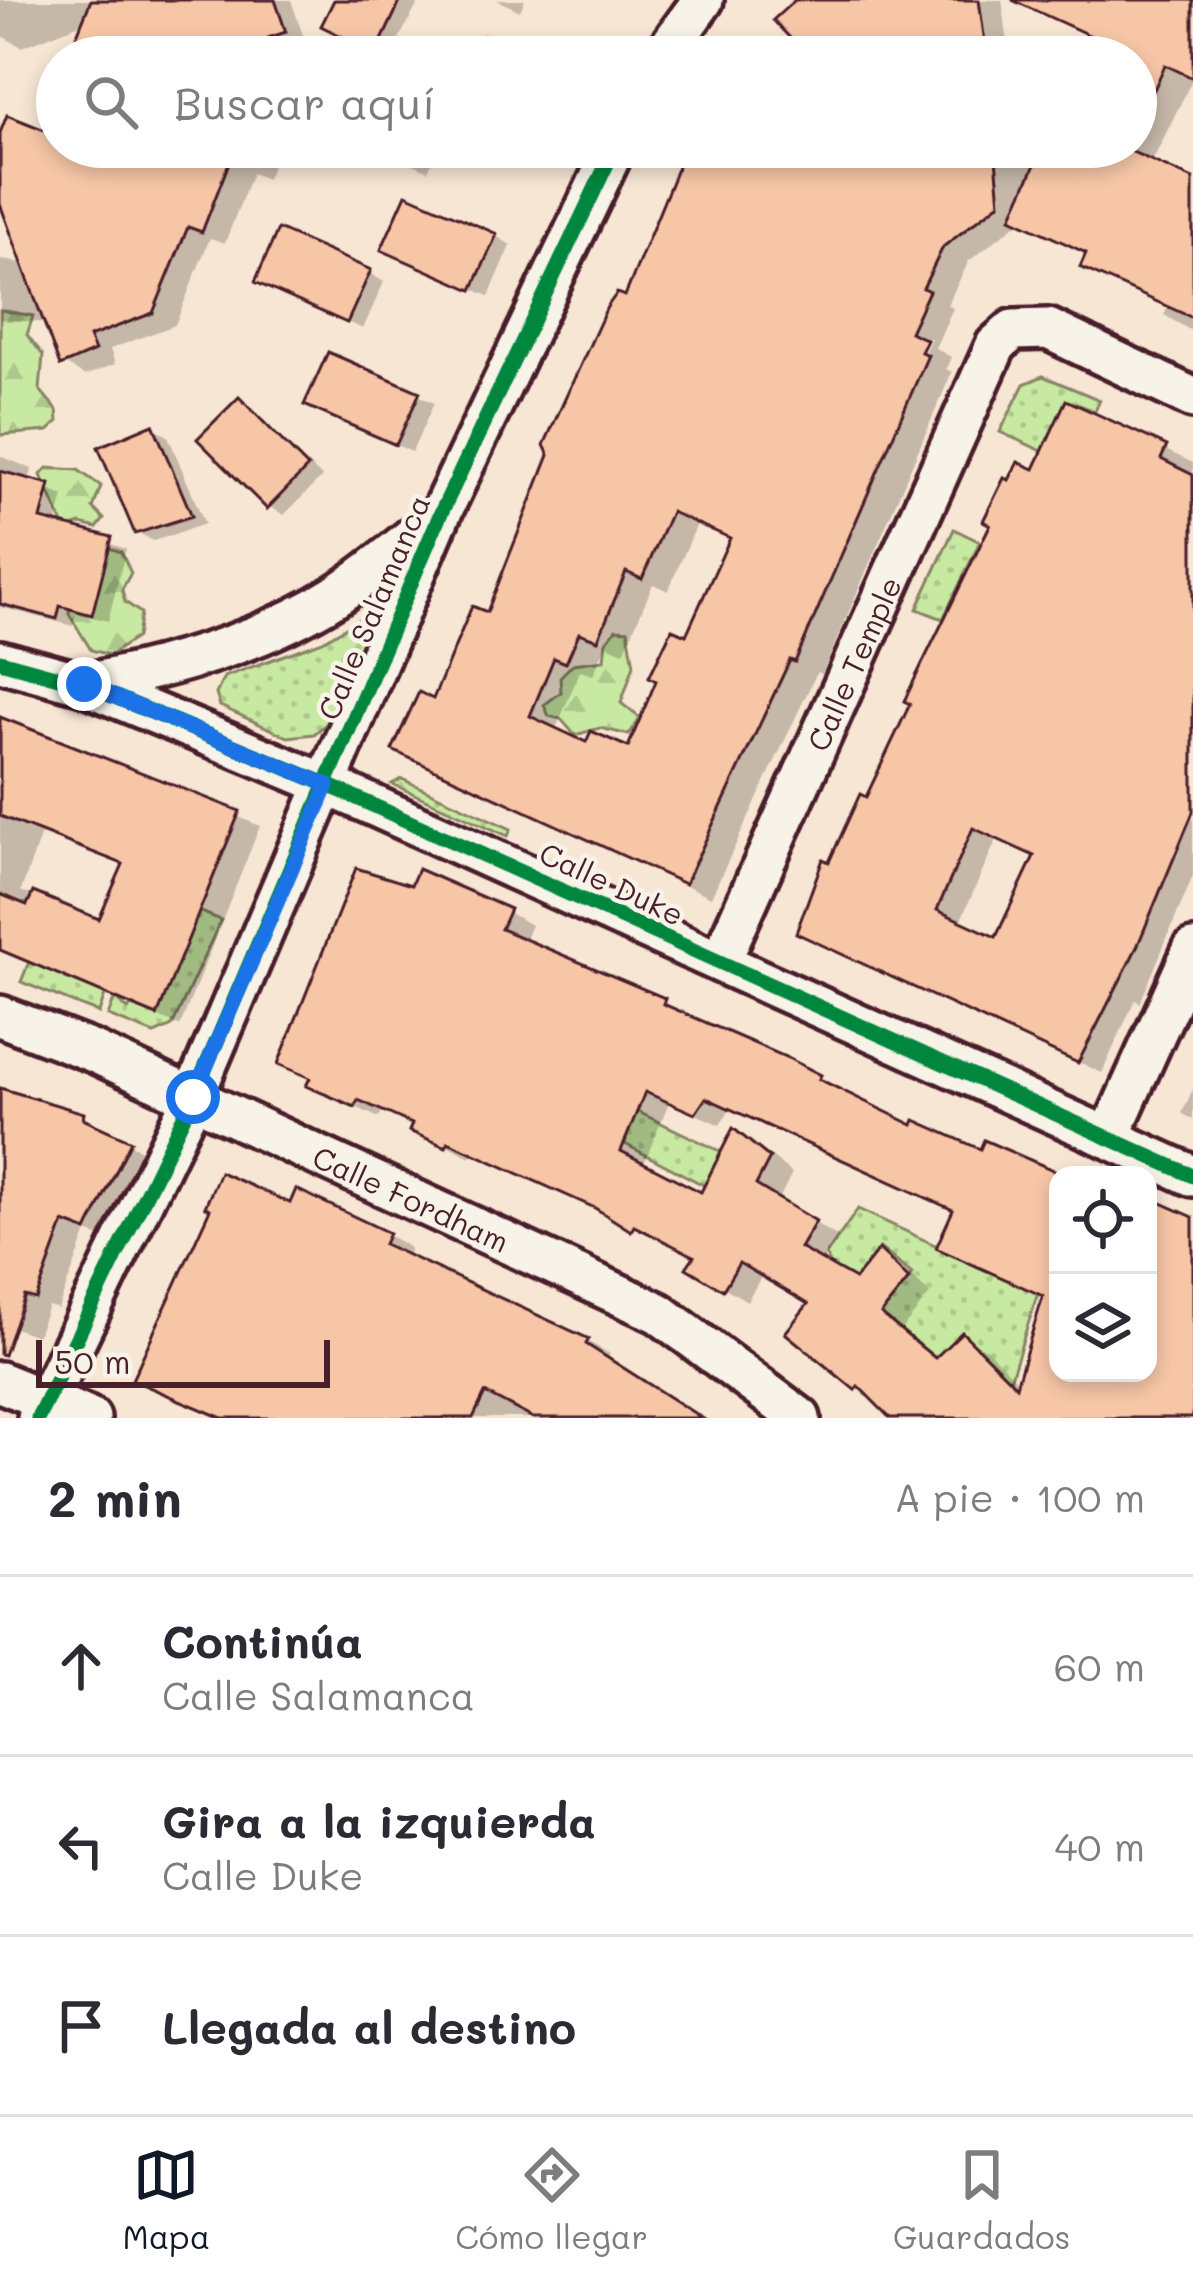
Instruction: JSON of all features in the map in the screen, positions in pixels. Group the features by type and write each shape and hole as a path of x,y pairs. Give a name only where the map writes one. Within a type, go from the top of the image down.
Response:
{"street":[{"path":"677,36 703,0"},
{"name":"Calle Salamanca","path":"43,1408 193,1097 440,515 605,168"},
{"name":"Calle Temple","path":"720,962 985,366 1012,330 1048,329 1193,398"},
{"name":"Calle Salamanca","path":"84,684 205,653 293,620 337,595 440,515"},
{"name":"Calle Duke","path":"0,661 84,684 328,785 1193,1176"},
{"path":"1108,1137 1193,950"},
{"name":"Calle Fordham","path":"0,1016 193,1097 659,1313 800,1418"},
{"path":"0,1382 43,1408 90,1418"}],"green space":[{"path":"0,310 33,316 27,335 43,355 40,390 57,410 58,422 48,431 0,435"},
{"path":"1043,376 1100,400 1095,411 1074,403 1049,454 1000,432 1024,384"},
{"path":"47,468 78,470 101,486 93,508 104,519 97,528 81,524 65,529 41,475"},
{"path":"954,529 980,542 943,619 917,609"},
{"path":"104,546 121,552 131,573 122,589 125,602 141,613 137,637 110,655 91,650 69,614 72,593"},
{"path":"371,612 374,619 331,720 314,734 288,737 220,706 216,694 224,677 323,641"},
{"path":"616,629 628,630 634,665 621,703 640,718 629,735 600,728 575,735 561,719 549,716 544,705 561,692 560,677 573,664 604,660 606,642"},
{"path":"402,779 511,829 508,836 392,784"},
{"path":"196,910 221,920 172,1026 154,1034 108,1016 115,997 128,1010 131,1006 157,1015"},
{"path":"29,962 106,992 99,1013 21,982"},
{"path":"632,1109 734,1158 715,1191 625,1144"},
{"path":"858,1209 1038,1293 1010,1380 962,1332 919,1374 881,1314 912,1274 880,1248 849,1287 833,1274 826,1255"}],"building":[{"path":"91,0 275,0 286,32 274,36 76,36"},
{"path":"334,0 401,0 384,36 341,36 321,26"},
{"path":"795,0 979,0 984,36 788,36 773,20"},
{"path":"1012,0 1193,0 1193,78 1165,65 1157,83 1157,36 1091,36"},
{"path":"7,115 36,127 36,168 227,168 202,232 188,227 153,313 89,337 95,351 60,366 0,204 0,133"},
{"path":"1157,163 1193,179 1193,318 1080,267 1086,253 1011,218 1034,168 1157,168"},
{"path":"677,168 997,168 1000,203 943,247 923,288 929,291 910,332 927,340 921,352 928,355 795,662 790,660 685,884 392,750 419,692 433,699 472,606 487,612 549,455 544,445 617,293 625,296","holes":["671,512 730,538 686,635 672,629 649,677 656,681 628,747 591,731 586,742 530,716 554,658 566,663 579,633 598,640 626,572 642,579"]},
{"path":"406,194 497,234 472,290 381,250"},
{"path":"278,229 371,270 347,323 255,282"},
{"path":"328,352 420,392 396,445 304,405"},
{"path":"239,397 308,467 267,509 197,439"},
{"path":"1066,400 1167,446 1161,459 1193,475 1193,812 1137,947 1078,1063 796,933 823,859 829,862 860,794 866,797 910,704 904,701 990,525 983,521 1004,478 1009,480 1018,462 1034,469","holes":["973,828 1034,856 996,937 937,910"]},
{"path":"153,424 192,516 135,534 98,447"},
{"path":"0,471 50,484 41,519 112,537 92,615 60,606 57,619 0,604"},
{"path":"0,717 240,811 157,1016 0,950 0,894 27,905 33,892 99,919 123,864 0,816"},
{"path":"356,868 411,885 418,869 510,909 501,929 665,998 663,1004 788,1058 821,1075 819,1079 913,1125 915,1120 980,1149 984,1140 1049,1168 1049,1382 1157,1382 1157,1201 1193,1217 1193,1418 890,1418 858,1386 855,1390 785,1333 808,1304 739,1263 723,1290 686,1268 694,1256 634,1226 631,1231 595,1208 448,1142 446,1147 409,1131 412,1124 358,1100 355,1107 306,1086 310,1078 278,1064","holes":["645,1092 695,1114 706,1098 953,1210 936,1248 1043,1296 1016,1386 962,1332 935,1358 881,1314 909,1279 879,1249 855,1279 800,1248 816,1221 756,1185 770,1158 733,1128 701,1192 621,1151"]},
{"path":"0,1088 84,1113 83,1119 131,1141 87,1231 64,1222 36,1299 25,1296 4,1355 0,1354"},
{"path":"220,1172 290,1203 296,1189 389,1233 384,1244 589,1339 586,1344 702,1418 533,1418 485,1393 473,1418 222,1418 132,1380 210,1209 205,1207"}],"cycle path":[{"path":"38,1418 193,1097 440,515 605,168"},
{"path":"0,661 84,684 328,785 1193,1176"}],"route":[{"path":"84,684 328,785 193,1097"}]}
